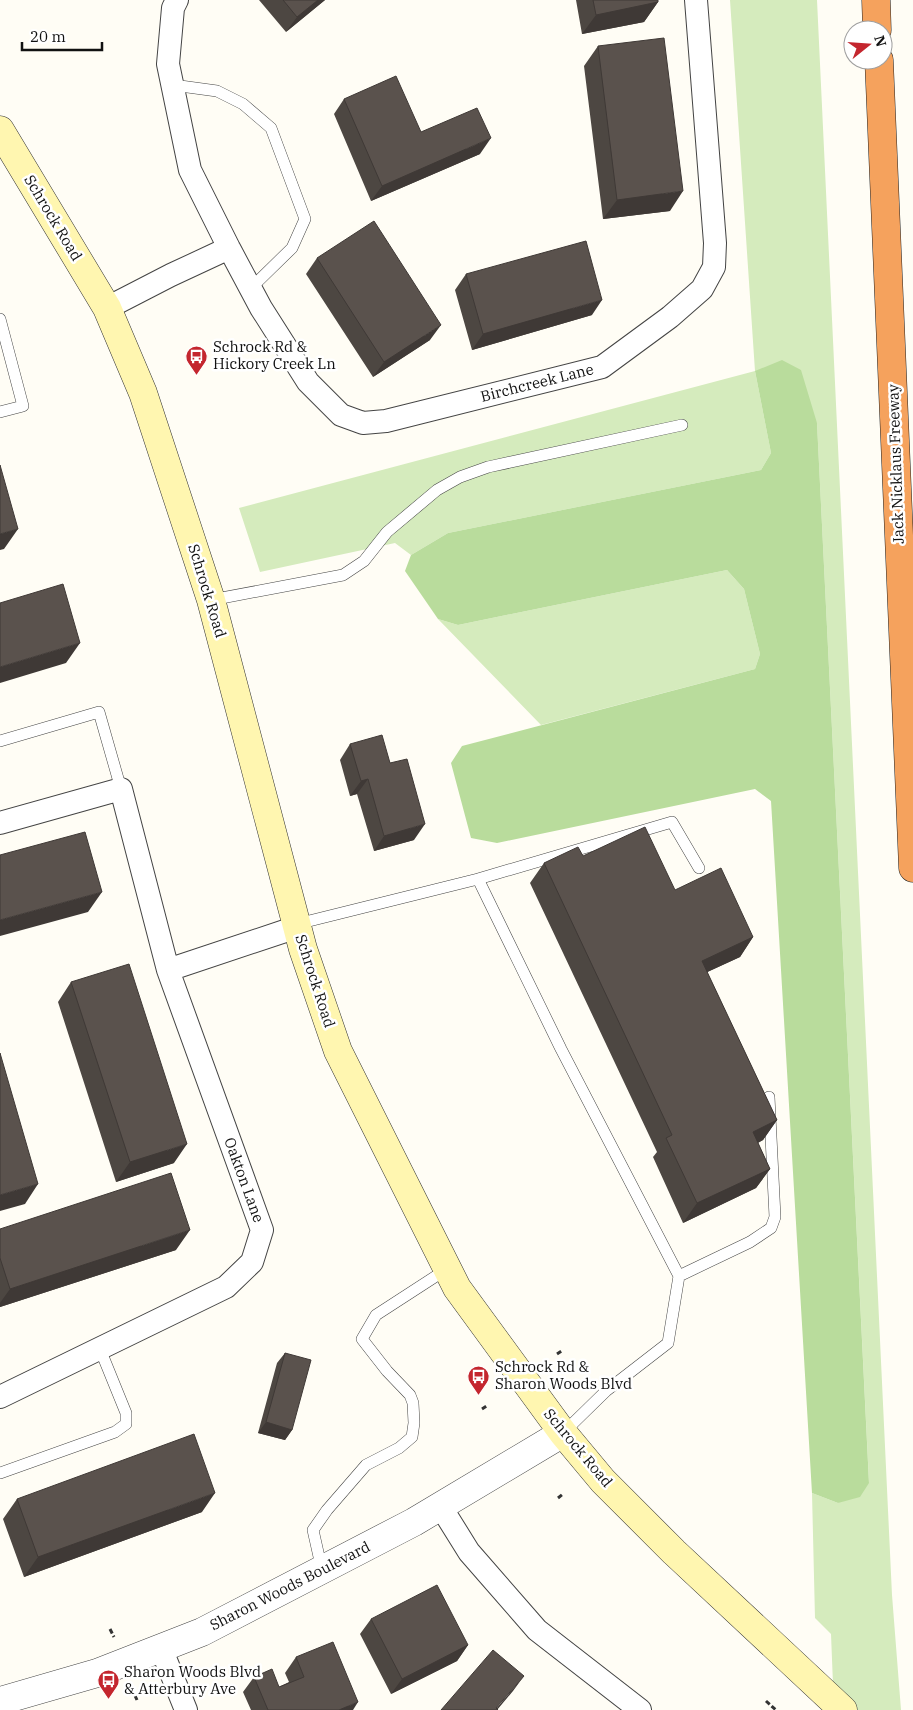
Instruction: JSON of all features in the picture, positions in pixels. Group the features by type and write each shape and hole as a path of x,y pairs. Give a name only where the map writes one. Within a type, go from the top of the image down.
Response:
{"highway":[{"path":"876,0 877,20"},
{"name":"Jack Nicklaus Freeway","path":"879,70 913,868"}],"main road":[{"name":"Schrock Road","path":"0,130 107,308 143,393 211,600 303,949 338,1051 457,1288 563,1433 604,1481 674,1552 843,1710"}],"street":[{"name":"Birchcreek Lane","path":"177,0 173,8 168,64 190,170 228,248 261,308 308,382 341,415 363,423 386,421 602,367 670,317 702,289 714,267 715,243 696,0"},
{"path":"107,308 228,248"},
{"path":"0,823 121,790"},
{"name":"Oakton Lane","path":"0,1397 226,1287 252,1262 262,1230 168,970 121,790"},
{"path":"168,970 297,926"},
{"name":"Sharon Woods Boulevard","path":"0,1701 97,1673 202,1632 441,1506 563,1433"},
{"path":"441,1506 469,1552 537,1630 640,1710"},
{"path":"161,1648 186,1710"}],"lane":[{"path":"173,85 217,91 243,104 271,128 305,218 292,248 250,288"},
{"path":"0,319 23,406 0,412"},
{"path":"211,600 343,575 364,561 387,532 437,490 460,477 488,467 682,425"},
{"path":"0,741 99,712 121,790"},
{"path":"297,926 478,880 672,822 698,868"},
{"path":"478,880 561,1050 679,1276 668,1343 606,1391 563,1433"},
{"path":"679,1276 750,1242 771,1228 776,1218 769,1097"},
{"path":"322,1570 313,1530 327,1510 366,1465 399,1448 412,1437 414,1423 413,1403 410,1395 387,1371 362,1339 376,1315 447,1269"},
{"path":"0,1473 115,1432 126,1424 126,1413 100,1349"}],"path":[{"path":"557,1354 562,1350"},
{"path":"482,1409 488,1404"},
{"path":"558,1498 563,1494"},
{"path":"110,1629 115,1641"},
{"path":"132,1688 136,1700"},
{"path":"766,1701 776,1710"}],"green space":[{"path":"730,0 817,0 892,1595 901,1710 834,1710 831,1634 815,1618 812,1493 838,1503 869,1482 817,423 755,371"},
{"path":"782,360 801,370 817,423 869,1483 860,1497 838,1503 812,1493 771,801 755,789 497,843 471,838 451,763 462,746 755,669 760,654 744,589 727,570 458,625 438,619 405,571 411,555 448,533 761,470 771,453 755,371"},
{"path":"755,371 771,453 761,470 448,533 411,555 395,543 260,572 239,508"},
{"path":"727,570 744,589 760,654 755,669 541,725 438,619 458,625"}],"building":[{"path":"283,0 318,0 297,17"},
{"path":"593,0 658,0 658,2 596,15"},
{"path":"664,38 683,191 617,200 598,46"},
{"path":"396,76 421,132 477,108 491,138 382,186 344,99"},
{"path":"374,221 441,325 384,362 317,258"},
{"path":"586,241 602,300 483,334 466,274"},
{"path":"0,465 18,529 0,534"},
{"path":"63,584 80,643 0,667 0,603"},
{"path":"382,735 390,763 407,759 425,824 384,836 368,779 361,781 350,744"},
{"path":"645,827 675,890 721,868 753,937 702,961 777,1120 753,1132 770,1169 697,1203 666,1138 672,1135 544,863 578,847 583,856"},
{"path":"85,832 102,892 0,920 0,855"},
{"path":"129,964 187,1144 130,1162 71,982"},
{"path":"0,1053 38,1184 0,1195"},
{"path":"171,1173 190,1230 10,1289 0,1258 0,1229"},
{"path":"285,1353 311,1360 292,1430 266,1422"},
{"path":"194,1434 215,1493 38,1557 17,1499"},
{"path":"437,1585 468,1645 402,1679 371,1619"},
{"path":"333,1642 358,1702 339,1710 268,1710 254,1677 272,1669 279,1687 304,1677 296,1657"},
{"path":"493,1650 524,1676 496,1708 498,1710 441,1710"}],"place":[{"name":"Schrock Rd & Hickory Creek Ln","path":"197,375"},
{"name":"Schrock Rd & Sharon Woods Blvd","path":"479,1395"},
{"name":"Sharon Woods Blvd & Atterbury Ave","path":"108,1700"}]}
